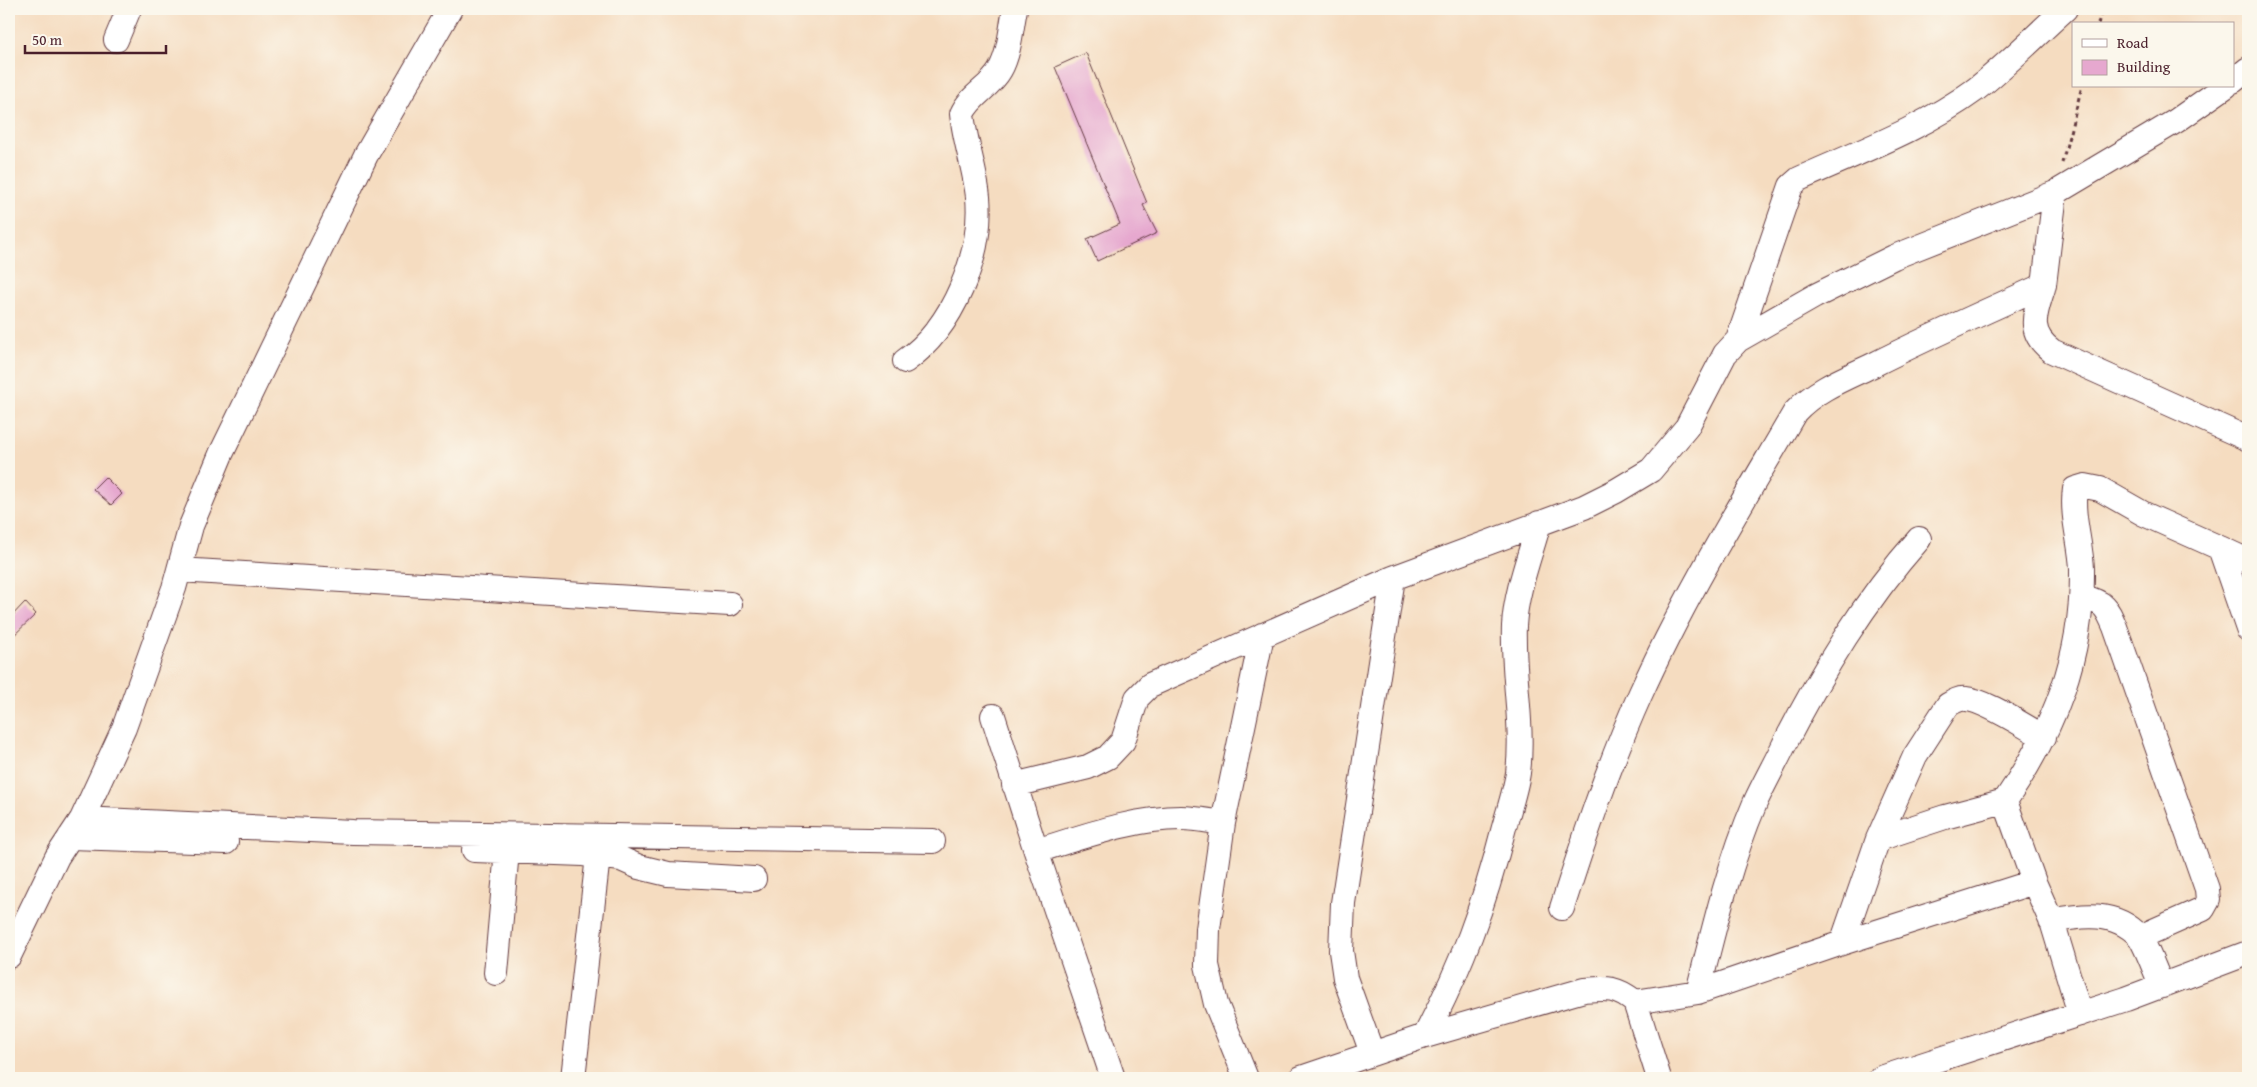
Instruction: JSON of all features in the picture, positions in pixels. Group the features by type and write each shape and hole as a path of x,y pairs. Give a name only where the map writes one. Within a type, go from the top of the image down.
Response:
{"street":[{"path":"116,40 129,9"},
{"path":"9,956 57,857 76,828 124,728 179,570 191,526 221,454 366,155 450,9"},
{"path":"905,361 921,350 948,316 962,284 977,237 978,197 962,114 966,105 1000,71 1006,55 1015,9"},
{"path":"1738,340 1791,186 1799,179 1937,115 1982,84 2023,50 2065,9"},
{"path":"2234,80 2248,69"},
{"path":"1014,785 1088,767 1108,757 1123,741 1136,698 1150,685 1262,634 1393,578 1539,522 1584,507 1651,470 1687,427 1725,354 1738,340 1814,296 1894,257 2055,193 2176,121 2223,88"},
{"path":"2055,193 2044,285 2036,313 2035,331 2040,342 2052,351 2248,439"},
{"path":"1562,908 1593,810 1640,694 1693,588 1795,412 1808,398 1828,387 1939,332 2044,285"},
{"path":"1878,839 1945,817 2005,801 2030,764 2044,737 2069,674 2082,597 2079,533 2073,500 2075,489 2085,486 2100,488 2144,514 2248,561"},
{"path":"1425,1036 1450,987 1476,927 1496,861 1518,775 1521,736 1514,624 1539,522"},
{"path":"1698,992 1725,888 1755,803 1803,709 1836,651 1892,570 1919,539"},
{"path":"2220,548 2248,629"},
{"path":"179,570 730,604"},
{"path":"1372,1053 1345,978 1341,952 1343,903 1393,578"},
{"path":"2082,597 2099,601 2107,609 2116,626 2137,692 2207,889 2208,900 2203,909 2140,937"},
{"path":"1246,1078 1216,1004 1207,965 1208,929 1223,823 1262,634"},
{"path":"1842,943 1878,839 1915,756 1948,705 1955,700 1966,699 1981,703 2044,737"},
{"path":"993,716 1014,785 1113,1078"},
{"path":"2005,801 2034,882 2051,920 2080,1014"},
{"path":"1036,851 1086,835 1139,823 1181,818 1223,823"},
{"path":"76,828 933,841"},
{"path":"76,828 598,856 621,859 639,867 668,874 754,878"},
{"path":"496,973 507,851"},
{"path":"573,1078 598,856"},
{"path":"1635,1002 1698,992 1842,943 2034,882"},
{"path":"2051,920 2084,914 2107,916 2140,937 2162,986"},
{"path":"1881,1078 1905,1075 2162,986 2248,953"},
{"path":"1301,1078 1425,1036 1584,990 1607,988 1620,991 1635,1002 1659,1078"}],"path":[{"path":"2099,22 2102,9"},
{"path":"2055,193 2081,88"}],"building":[{"path":"1086,53 1147,203 1143,205 1157,233 1097,261 1087,239 1120,224 1055,67"},
{"path":"105,477 122,494 111,505 93,489"},
{"path":"25,602 36,614 9,640 9,619"}]}
